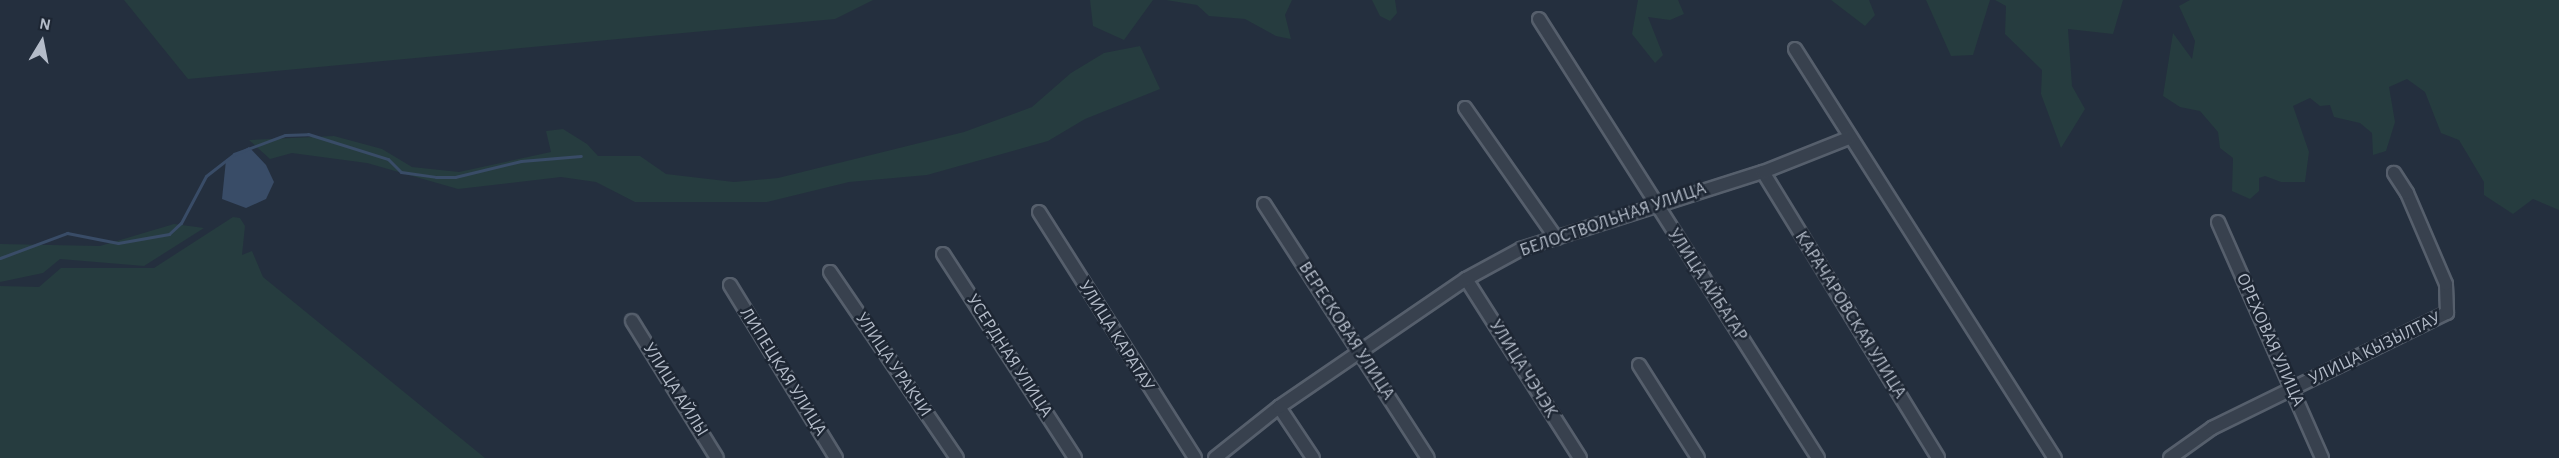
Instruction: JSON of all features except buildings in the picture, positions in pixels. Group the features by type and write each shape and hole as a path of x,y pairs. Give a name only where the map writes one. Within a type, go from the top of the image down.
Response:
{"street":[{"name":"УЛИЦА АЙБАГАР","path":"1539,19 1818,458"},
{"path":"1795,49 1850,138 1860,147 2055,458"},
{"path":"1465,108 1556,238"},
{"name":"БЕЛОСТВОЛЬНАЯ УЛИЦА","path":"1215,458 1279,407 1361,354 1466,279 1521,249 1655,204 1762,172 1850,138"},
{"name":"КАРАЧАРОВСКАЯ УЛИЦА","path":"1762,172 1938,458"},
{"name":"УЛИЦА КЫЗЫЛТАУ","path":"2170,458 2212,428 2447,313 2446,284 2407,194 2394,173"},
{"name":"ВЕРЕСКОВАЯ УЛИЦА","path":"1264,204 1428,458"},
{"name":"УЛИЦА КАРАТАУ","path":"1039,212 1195,458"},
{"name":"ОРЕХОВАЯ УЛИЦА","path":"2218,222 2322,458"},
{"name":"УСЕРДНАЯ УЛИЦА","path":"943,254 1075,458"},
{"name":"УЛИЦА УРАКЧИ","path":"830,272 957,458"},
{"name":"УЛИЦА ЧЭЧЭК","path":"1466,279 1580,458"},
{"name":"ЛИПЕЦКАЯ УЛИЦА","path":"730,285 836,458"},
{"name":"УЛИЦА АЙЛЫ","path":"632,321 717,458"},
{"path":"1639,365 1698,458"},
{"path":"1279,407 1313,458"}],"green space":[{"path":"124,0 873,0 835,19 188,79"},
{"path":"1090,0 1153,0 1124,40 1093,26"},
{"path":"1166,0 1292,0 1285,15 1291,39 1276,36 1245,19 1209,16 1197,5"},
{"path":"1372,0 1395,0 1397,13 1390,21 1380,16"},
{"path":"1638,0 1678,0 1684,14 1670,20 1648,17 1663,55 1655,63 1632,34"},
{"path":"1831,0 1869,0 1875,15 1865,26"},
{"path":"1926,0 1990,0 1973,55 1951,56"},
{"path":"1995,0 2123,0 2113,34 2068,29 2072,86 2085,109 2061,148 2041,94 2042,70 2005,34 2006,6"},
{"path":"2190,0 2559,0 2559,210 2533,199 2513,214 2484,195 2484,182 2459,140 2441,133 2425,92 2407,79 2389,87 2395,122 2386,151 2373,155 2372,133 2360,123 2334,117 2330,105 2320,106 2310,98 2293,106 2309,152 2305,182 2281,182 2265,176 2259,178 2259,191 2250,199 2232,191 2233,158 2220,148 2218,132 2200,111 2180,107 2163,96 2173,33 2192,59 2195,41 2179,6"},
{"path":"1140,46 1160,89 1085,119 1048,141 927,175 849,182 767,202 635,202 596,182 561,177 458,189 367,163 292,153 270,159 249,140 334,136 382,149 412,167 459,172 551,152 546,131 563,129 587,144 598,156 640,156 666,174 734,182 778,178 964,132 1032,107 1071,73 1104,53"},
{"path":"233,217 240,218 245,226 242,255 252,251 263,277 485,458 0,458 0,286 39,287 61,268 154,268"},
{"path":"174,224 204,228 144,266 60,259 43,273 0,282 0,244 100,246"}],"water":[{"path":"249,147 266,165 274,182 266,199 246,208 222,199 226,160"}],"waterway":[{"path":"0,258 67,233 118,243 169,234 181,223 206,176 234,154 285,135 308,134 388,159 401,172 436,177 455,177 521,161 581,156"}]}
